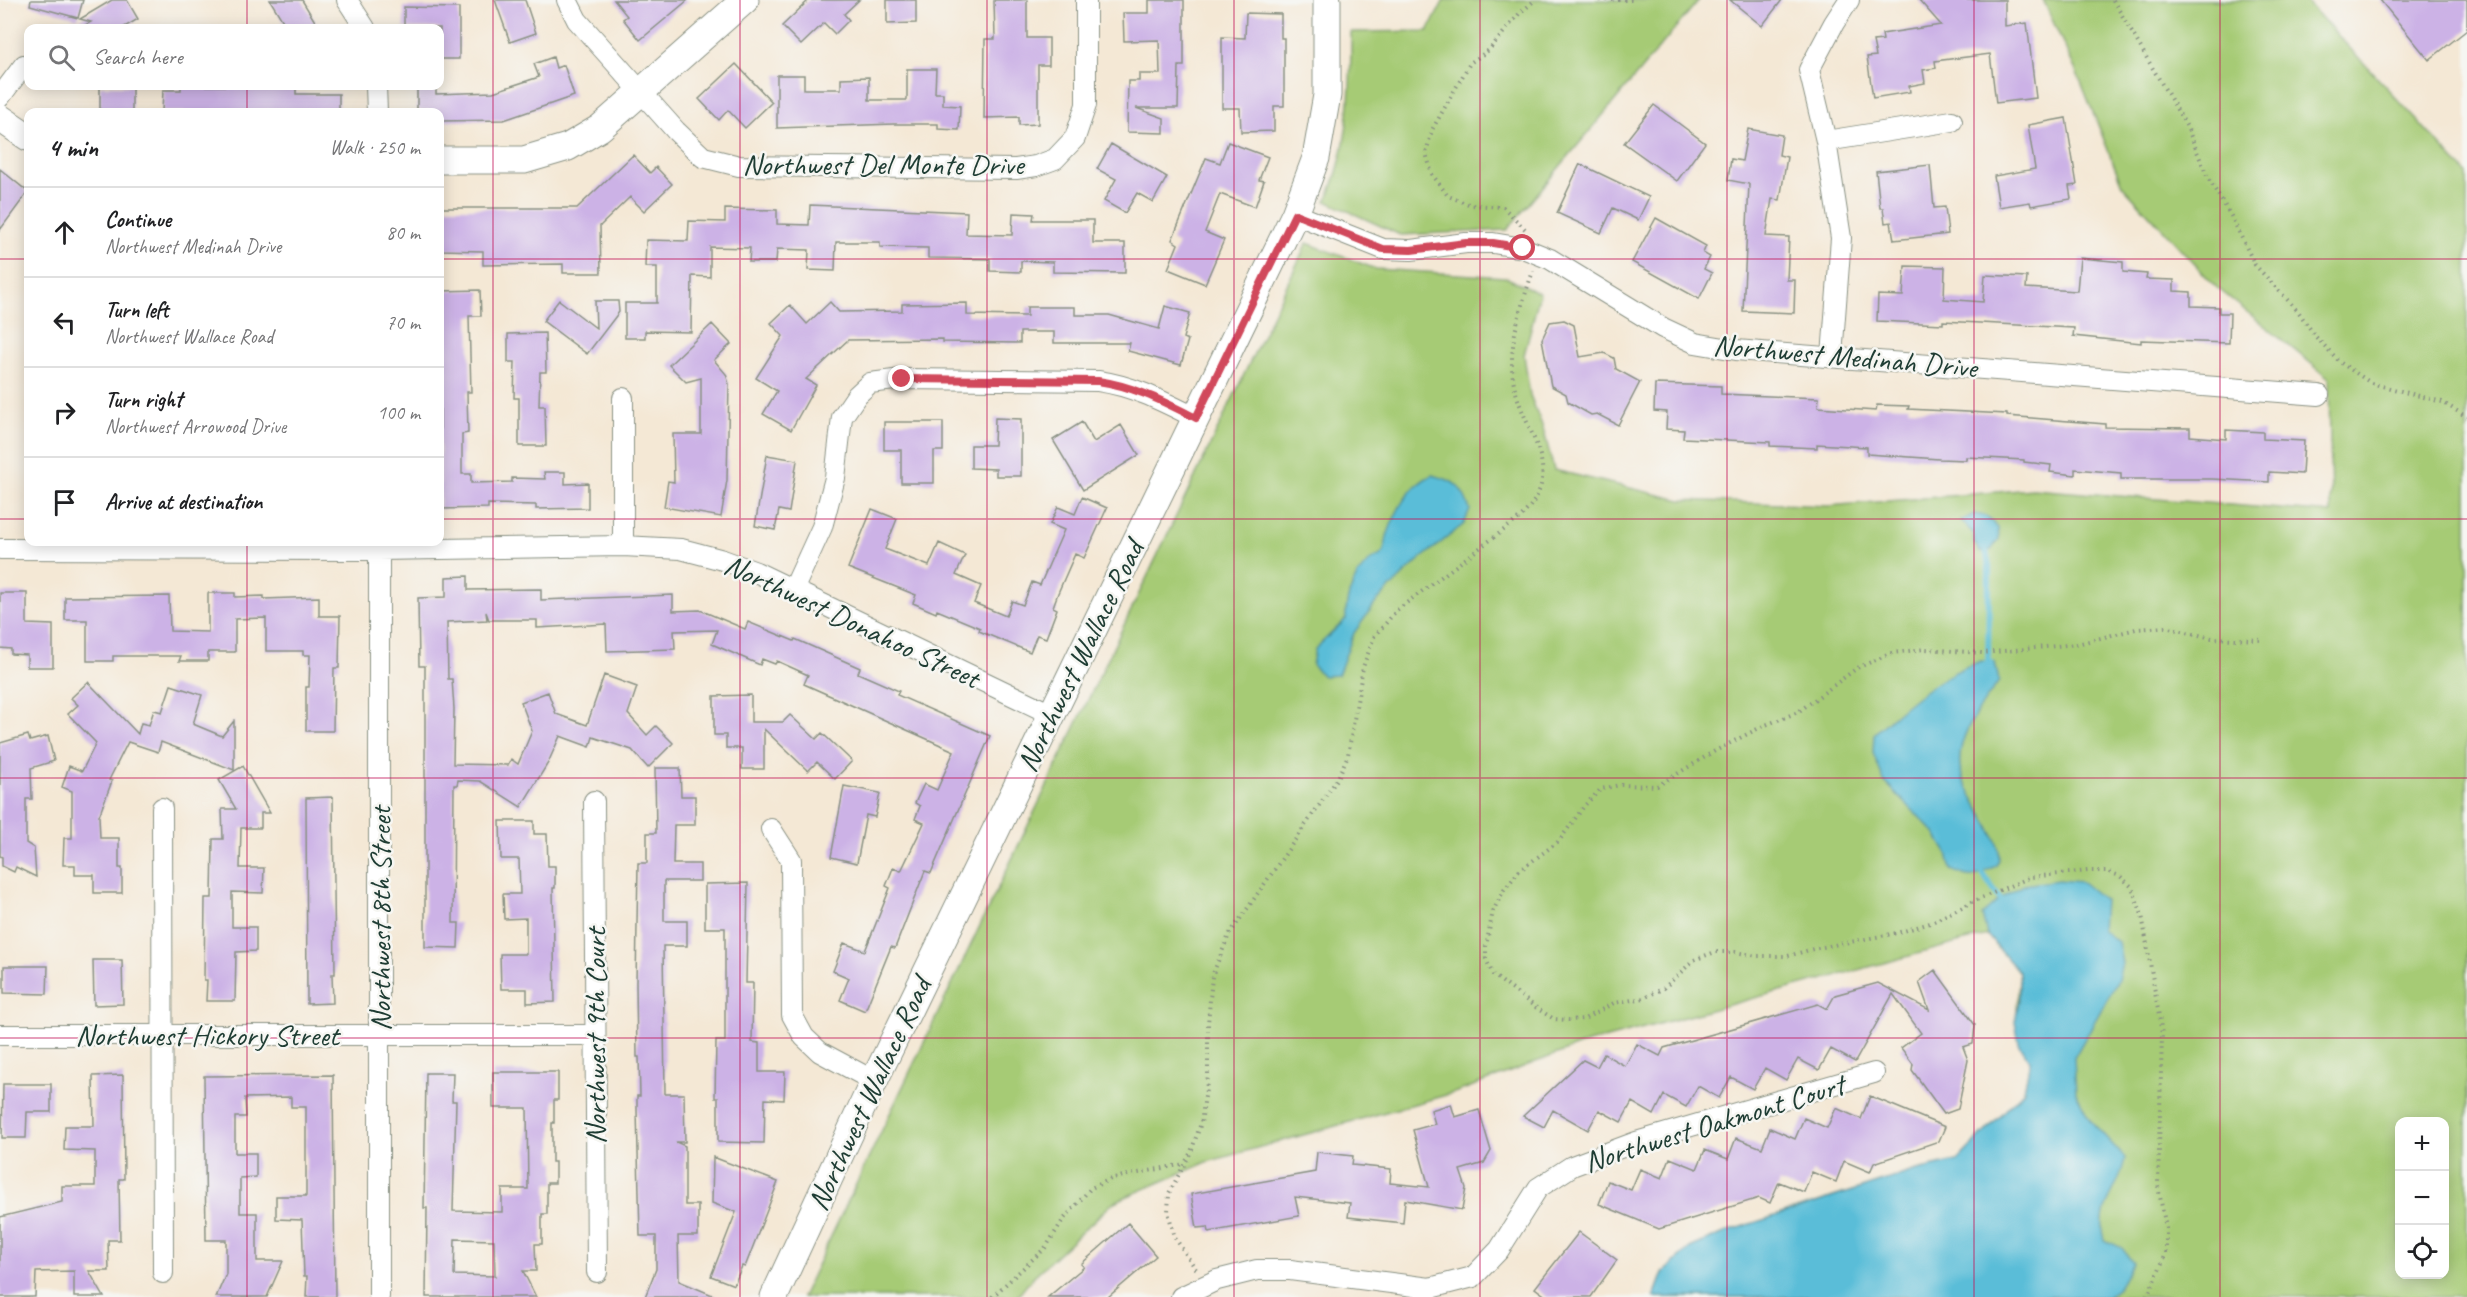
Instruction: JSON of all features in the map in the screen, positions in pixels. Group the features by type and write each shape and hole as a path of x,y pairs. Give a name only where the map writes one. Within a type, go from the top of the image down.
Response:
{"street":[{"path":"347,0 362,24"},
{"name":"Northwest Del Monte Drive","path":"567,0 577,20 676,131 704,157 739,166 1016,169 1036,166 1054,159 1075,138 1086,105 1086,0"},
{"path":"444,160 524,160 568,147 600,128 745,0"},
{"name":"Northwest Wallace Road","path":"774,1297 874,1081 1295,214 1316,158 1327,95 1327,0"},
{"path":"1832,356 1841,238 1826,141 1809,70 1849,0"},
{"path":"0,97 24,65"},
{"path":"376,90 377,108"},
{"path":"0,118 24,135"},
{"path":"1826,141 1952,121"},
{"name":"Northwest Medinah Drive","path":"1295,214 1383,249 1411,250 1466,243 1493,243 1523,248 1550,259 1663,328 1695,343 1736,350 2319,395"},
{"path":"794,588 822,527 836,478 842,417 857,395 870,383 902,379 1098,381 1121,384 1142,391 1196,418"},
{"path":"622,398 623,546"},
{"name":"Northwest Donahoo Street","path":"0,549 103,546"},
{"name":"Northwest Donahoo Street","path":"379,546 623,546 681,549 723,560 794,588 1052,714"},
{"name":"Northwest 8th Street","path":"379,546 380,1297"},
{"name":"Northwest 9th Court","path":"594,801 597,1272"},
{"path":"162,808 163,1273"},
{"path":"771,829 791,860 792,1015 804,1037 820,1052 874,1081"},
{"name":"Northwest Hickory Street","path":"0,1035 595,1035"},
{"name":"Northwest Oakmont Court","path":"1181,1297 1217,1280 1257,1270 1290,1270 1430,1288 1473,1277 1499,1250 1538,1188 1572,1166 1636,1142 1874,1073"}],"path":[{"path":"1206,1285 1175,1238 1168,1212 1169,1193 1185,1164 1201,1123 1208,1076 1208,1024 1212,976 1229,935 1338,778 1348,755 1363,666 1374,637 1397,610 1531,508 1539,493 1542,475 1541,454 1517,399 1512,377 1516,329 1538,254 1522,224 1503,207 1471,205 1448,196 1432,174 1426,153 1432,130 1470,63 1489,50 1519,14 1535,0"},
{"path":"1600,0 1636,0"},
{"path":"2113,0 2187,127 2208,178 2255,265 2298,310 2315,336 2341,363 2371,383 2442,402 2467,417"},
{"path":"2147,1297 2166,1254 2166,1228 2158,1186 2162,1034 2142,915 2132,887 2121,876 2106,871 2088,871 2031,877 1929,923 1897,933 1788,956 1715,952 1694,960 1664,988 1644,998 1614,1003 1584,1019 1554,1019 1538,1009 1493,975 1486,960 1486,946 1493,911 1504,890 1519,871 1559,841 1585,805 1601,789 1620,785 1657,786 1762,726 1798,712 1857,668 1892,653 1925,649 1982,653 2004,651 2077,644 2136,629 2165,627 2212,638 2264,640"},
{"path":"992,1297 1046,1247 1063,1221 1090,1188 1113,1178 1185,1164"}],"green space":[{"path":"1444,0 1699,0 1507,230 1400,235 1326,201 1340,161 1348,118 1351,32 1428,31"},
{"path":"2043,0 2305,0 2467,174 2467,1297 1654,1297 1663,1273 1690,1248 1729,1231 1917,1170 1957,1161 2024,1092 2030,1061 2023,1048 2017,1027 2019,972 1987,935 1581,1045 1457,1092 1207,1162 1114,1202 1034,1276 1017,1297 802,1297 1307,243 1376,269 1505,277 1540,293 1524,355 1530,395 1543,428 1554,470 1681,500 1828,506 2033,489 2331,513 2329,378 2215,286 2122,185 2081,82"}],"water":[{"path":"1432,475 1447,479 1461,490 1470,510 1464,524 1418,561 1377,601 1354,633 1338,675 1323,676 1312,665 1315,649 1346,619 1349,595 1355,580 1364,566 1382,554 1390,527 1409,493"},
{"path":"1974,514 1986,516 1998,528 1999,539 1991,550 1980,552 1974,542 1974,534 1961,521"},
{"path":"1981,661 1995,662 1999,681 1966,732 1962,743 1960,767 1963,778 1992,832 1999,855 1995,866 1972,876 1951,870 1947,853 1935,833 1884,781 1873,753 1874,734 1898,712 1938,682"},
{"path":"2058,880 2082,882 2104,900 2102,930 2118,942 2122,963 2118,980 2074,1058 2076,1093 2090,1120 2125,1158 2103,1217 2105,1240 2122,1248 2133,1263 2117,1289 2107,1297 1654,1297 1663,1273 1690,1248 1729,1231 1917,1170 1957,1161 2024,1091 2030,1061 2019,1043 2015,1022 2019,1000 2019,972 1987,935 1982,915 2000,899 2024,885"}],"building":[{"path":"31,0 83,0 78,18 30,5"},
{"path":"112,0 127,0 138,19 130,24 87,24 91,22 80,19"},
{"path":"270,0 302,0 317,24 285,24"},
{"path":"495,0 525,0 536,33 510,42"},
{"path":"614,0 688,0 640,40 623,19 627,16"},
{"path":"809,0 859,0 844,14 849,20 835,34 824,23 801,45 782,26"},
{"path":"887,0 916,0 916,23 887,24"},
{"path":"994,0 1027,0 1027,38 1049,38 1049,65 1038,65 1038,124 1019,125 1019,117 984,118 985,39 995,39"},
{"path":"1149,0 1184,0 1184,66 1179,66 1178,108 1136,108 1164,118 1164,133 1127,132 1128,81 1139,81 1139,74 1160,74 1159,40 1124,41 1123,13 1149,13"},
{"path":"1730,0 1782,0 1762,26"},
{"path":"1919,0 2005,0 2005,26 2027,23 2036,98 1996,103 1990,54 1935,61 1936,68 1923,70 1925,83 1909,86 1910,92 1873,98 1867,57 1876,56 1873,41 1883,40 1882,34 1941,25"},
{"path":"2380,0 2467,0 2467,30 2429,60"},
{"path":"404,7 459,8 459,59 444,59 444,24 404,24"},
{"path":"1246,13 1281,14 1281,38 1284,38 1284,106 1274,106 1274,131 1241,132 1240,108 1222,108 1222,37 1245,38"},
{"path":"553,57 556,68 564,65 574,96 504,120 444,121 444,108 417,108 417,90 436,90 436,94 493,92 539,77 534,64"},
{"path":"736,64 772,102 745,128 728,110 719,120 699,99"},
{"path":"907,69 936,69 935,93 943,93 943,105 960,106 959,130 938,129 938,124 777,128 777,75 804,75 804,89 841,89 841,78 869,77 869,100 907,100"},
{"path":"100,90 132,90 132,108 100,108"},
{"path":"163,90 296,90 296,94 339,94 339,108 162,108"},
{"path":"1654,105 1705,143 1677,181 1624,143"},
{"path":"2066,118 2077,185 2069,186 2071,199 2031,206 2030,202 1999,207 1994,176 2035,169 2028,125"},
{"path":"1748,129 1782,135 1779,155 1787,157 1780,200 1772,199 1766,236 1789,237 1787,280 1795,280 1794,313 1743,311 1749,184 1728,180 1731,159 1742,161"},
{"path":"1228,142 1268,157 1259,180 1264,181 1255,207 1220,194 1205,232 1224,240 1205,284 1168,269 1178,244 1172,240 1206,158 1220,163"},
{"path":"1111,144 1167,177 1153,202 1137,193 1125,213 1104,201 1116,179 1097,169"},
{"path":"633,155 650,173 656,167 672,184 644,211 630,197 600,226 601,273 563,273 563,264 483,265 483,251 444,250 444,208 577,208"},
{"path":"1580,164 1649,197 1638,220 1613,208 1601,233 1557,213"},
{"path":"1930,165 1934,208 1945,207 1948,234 1894,240 1891,222 1885,223 1883,208 1880,208 1876,171"},
{"path":"0,169 24,189 24,197 0,230"},
{"path":"810,205 967,212 966,234 1012,235 1013,213 1034,214 1033,220 1093,220 1093,243 1125,243 1125,273 1053,272 1053,262 1021,261 1021,272 990,271 990,259 928,258 928,248 880,247 880,242 836,242 835,271 808,270 809,250 777,249 776,262 749,262 750,248 710,247 710,277 692,276 691,332 645,331 645,338 625,338 625,303 657,303 657,267 645,267 646,240 688,241 689,221 725,222 725,209 777,210 777,224 809,225"},
{"path":"1656,218 1706,246 1703,253 1710,257 1704,269 1712,273 1699,299 1632,262"},
{"path":"2080,258 2123,262 2123,272 2147,274 2146,279 2174,280 2174,291 2191,292 2191,306 2219,307 2219,313 2230,313 2229,343 2141,340 2141,343 2073,336 2074,328 1943,321 1943,324 1877,321 1878,295 1903,296 1905,266 1945,267 1944,299 1983,302 1985,275 2027,277 2026,288 2077,291"},
{"path":"480,290 481,316 469,316 471,392 467,392 468,433 462,434 462,474 471,474 471,483 512,482 512,478 545,479 544,472 565,472 565,484 588,483 588,508 536,509 536,505 488,504 488,508 444,509 444,291"},
{"path":"559,300 596,328 595,301 618,301 619,312 587,354 543,321"},
{"path":"830,302 839,312 902,311 902,304 967,303 967,315 1027,316 1027,307 1075,307 1075,315 1109,315 1159,329 1165,306 1190,313 1183,338 1188,340 1181,365 1128,351 1130,343 1054,343 1054,332 1020,332 1020,343 943,342 943,339 848,340 806,379 816,385 791,430 763,414 777,391 756,378 783,336 771,323 790,305 807,324"},
{"path":"1564,320 1574,325 1580,357 1604,353 1614,358 1616,369 1640,382 1618,425 1597,414 1591,415 1568,402 1566,394 1551,386 1542,339 1550,322"},
{"path":"712,324 731,344 714,360 726,374 729,384 727,480 721,517 664,507 668,481 674,482 673,434 701,434 701,378 686,382 669,365"},
{"path":"545,333 546,372 540,372 539,406 545,406 546,446 519,446 519,398 514,398 515,362 508,362 508,334"},
{"path":"1655,384 1721,386 1721,394 1819,398 1818,407 1876,411 1877,405 1909,406 1908,409 2007,414 2007,416 2105,424 2105,427 2190,428 2190,436 2226,439 2226,430 2263,432 2263,439 2304,441 2302,474 2269,472 2269,482 2212,479 2121,479 2121,473 2075,469 2075,475 2050,472 2051,465 2024,462 2024,460 1966,457 1966,460 1939,459 1867,454 1867,447 1817,444 1817,448 1770,446 1770,442 1683,438 1684,430 1666,429 1667,412 1654,411"},
{"path":"995,418 1021,419 1021,476 996,476 996,469 971,468 971,445 994,445"},
{"path":"884,422 943,422 943,451 934,451 934,483 901,483 901,450 884,450"},
{"path":"1082,422 1094,442 1121,425 1139,455 1083,490 1053,440"},
{"path":"767,455 797,460 789,512 779,510 775,530 755,526"},
{"path":"1082,497 1107,508 1084,558 1075,554 1053,607 1057,609 1046,638 1037,635 1030,652 979,631 980,628 937,610 936,613 913,603 916,595 848,568 872,509 897,519 885,549 929,566 939,543 965,555 956,575 981,586 974,603 1006,616 1012,601 1023,605 1032,582 1040,585 1064,530 1050,524 1058,507 1075,514"},
{"path":"468,576 468,590 541,589 541,600 673,595 673,611 700,610 745,629 748,622 794,641 795,639 860,668 858,673 899,691 897,695 990,736 931,873 925,871 895,948 891,947 865,1011 840,1000 849,978 833,971 844,943 865,951 890,888 886,886 893,868 901,871 924,823 915,819 920,806 915,803 924,784 937,790 954,751 804,684 808,675 777,661 775,664 762,659 760,665 712,644 717,630 674,631 675,649 607,651 606,624 537,628 537,620 489,620 486,612 487,620 447,622 448,679 452,679 454,709 453,764 508,765 511,759 518,764 532,731 521,702 548,692 556,714 587,725 604,675 637,687 628,714 647,735 656,726 673,743 648,768 632,750 593,737 590,747 560,736 548,763 521,807 480,781 458,780 457,785 454,785 453,923 459,923 458,948 425,947 425,666 419,666 418,598 446,597 446,577"},
{"path":"0,593 27,593 27,624 53,625 53,667 27,667 27,655 11,654 11,649 0,648"},
{"path":"208,593 235,593 235,597 264,596 264,599 319,597 319,616 340,616 339,668 334,668 333,731 306,731 306,687 309,687 310,655 303,655 303,651 266,651 266,618 235,619 235,652 208,652 208,661 179,661 181,656 113,656 113,661 87,661 87,620 65,620 65,597 169,596 170,631 208,632"},
{"path":"88,682 138,734 141,723 149,725 154,710 162,712 171,685 202,695 193,724 222,736 234,721 234,770 161,742 158,752 128,742 109,780 112,781 99,816 100,838 119,838 122,893 94,893 94,875 75,875 75,865 63,865 64,838 72,838 72,791 62,787 69,766 82,771 96,743 68,714 78,705 71,698"},
{"path":"751,695 751,722 783,722 790,715 816,739 822,733 852,761 835,779 817,762 808,771 764,729 764,769 742,769 742,748 726,748 726,735 714,735 714,696"},
{"path":"28,735 30,741 48,736 54,761 31,768 32,799 26,799 26,843 34,848 36,877 16,867 14,872 2,866 0,856 0,743"},
{"path":"243,766 270,813 261,813 261,828 241,828 240,868 264,868 263,893 232,892 232,927 256,927 256,951 236,952 235,1001 206,1001 205,898 212,898 213,839 223,839 222,809 236,809 219,780"},
{"path":"655,768 680,768 681,796 695,796 695,825 674,825 673,864 700,864 700,881 664,881 664,921 687,921 687,946 663,946 665,1094 684,1094 685,1142 676,1142 685,1146 685,1205 698,1205 698,1236 678,1236 679,1281 717,1297 645,1297 656,1269 656,1236 640,1236 637,1096 640,1096 636,983 638,863 647,863 647,833 656,833"},
{"path":"844,786 880,793 875,817 866,815 857,863 831,857"},
{"path":"333,797 335,974 332,974 333,1003 307,1004 306,798"},
{"path":"500,821 534,821 534,834 547,834 548,866 555,866 555,888 553,888 555,1002 527,1003 527,989 501,989 500,954 526,954 526,918 504,919 503,894 520,894 519,859 501,859"},
{"path":"748,883 746,983 753,983 752,1042 759,1043 759,1072 785,1072 784,1100 765,1099 764,1143 718,1142 718,1098 715,1098 716,1041 725,1041 725,928 705,928 705,884"},
{"path":"93,960 122,960 123,1004 94,1005"},
{"path":"4,966 48,966 47,994 4,993"},
{"path":"1935,970 1975,1025 1973,1044 1963,1047 1968,1060 1958,1109 1944,1114 1912,1070 1913,1064 1901,1048 1921,1033 1893,994 1855,1062 1831,1049 1819,1070 1798,1059 1786,1080 1765,1068 1753,1089 1731,1077 1719,1098 1698,1086 1686,1107 1664,1095 1654,1115 1632,1102 1621,1122 1599,1110 1588,1130 1553,1110 1544,1127 1523,1116 1583,1060 1597,1067 1604,1054 1625,1066 1637,1044 1660,1056 1664,1048 1818,1004 1827,1009 1835,995 1878,983 1929,1010 1919,982"},
{"path":"493,1072 558,1072 558,1100 554,1100 554,1123 552,1123 552,1162 555,1162 555,1183 547,1183 547,1214 542,1214 542,1244 535,1244 536,1271 523,1271 536,1297 426,1297 427,1208 424,1208 426,1073 453,1073 452,1101 456,1101 453,1211 502,1212 502,1189 528,1189 527,1108 493,1108","holes":["455,1239 494,1240 495,1276 454,1275"]},
{"path":"123,1075 124,1179 119,1179 120,1240 108,1240 109,1271 89,1271 104,1297 74,1297 74,1271 36,1272 35,1297 0,1297 0,1217 62,1202 62,1186 95,1186 95,1151 64,1150 65,1126 94,1126 93,1076"},
{"path":"333,1075 335,1297 306,1297 307,1276 304,1276 302,1220 276,1219 276,1196 306,1196 306,1107 291,1107 291,1097 245,1098 246,1117 235,1117 235,1153 256,1153 256,1177 240,1178 240,1213 257,1213 257,1261 283,1261 267,1297 216,1297 226,1274 226,1240 206,1240 204,1076"},
{"path":"3,1084 51,1084 51,1112 27,1112 26,1138 2,1138"},
{"path":"1870,1096 1945,1127 1939,1141 1874,1163 1870,1172 1844,1161 1836,1182 1812,1172 1804,1192 1779,1182 1770,1203 1759,1198 1659,1229 1599,1204 1608,1181 1631,1190 1640,1169 1662,1178 1670,1158 1697,1169 1705,1150 1728,1159 1736,1138 1762,1148 1770,1128 1795,1139 1804,1118 1827,1128 1836,1108 1861,1119"},
{"path":"1451,1104 1455,1117 1479,1110 1491,1151 1484,1163 1460,1170 1466,1188 1462,1210 1405,1200 1403,1223 1348,1217 1350,1203 1295,1197 1299,1216 1209,1232 1208,1227 1197,1228 1191,1194 1315,1172 1317,1152 1353,1156 1352,1165 1391,1169 1390,1183 1429,1187 1413,1130 1435,1124 1431,1110"},
{"path":"713,1157 778,1182 745,1267 742,1266 734,1285 711,1276 736,1212 712,1203"},
{"path":"1128,1223 1156,1256 1108,1297 1048,1297 1084,1267 1081,1264"},
{"path":"1579,1232 1617,1260 1591,1297 1547,1297 1535,1288"}],"waterway":[{"path":"1986,551 1989,566 1988,670 1991,662"},
{"path":"1983,874 2000,899"}],"route":[{"path":"902,379 1098,381 1121,384 1142,391 1196,418 1295,214 1383,249 1411,250 1466,243 1493,243 1523,248"}]}
